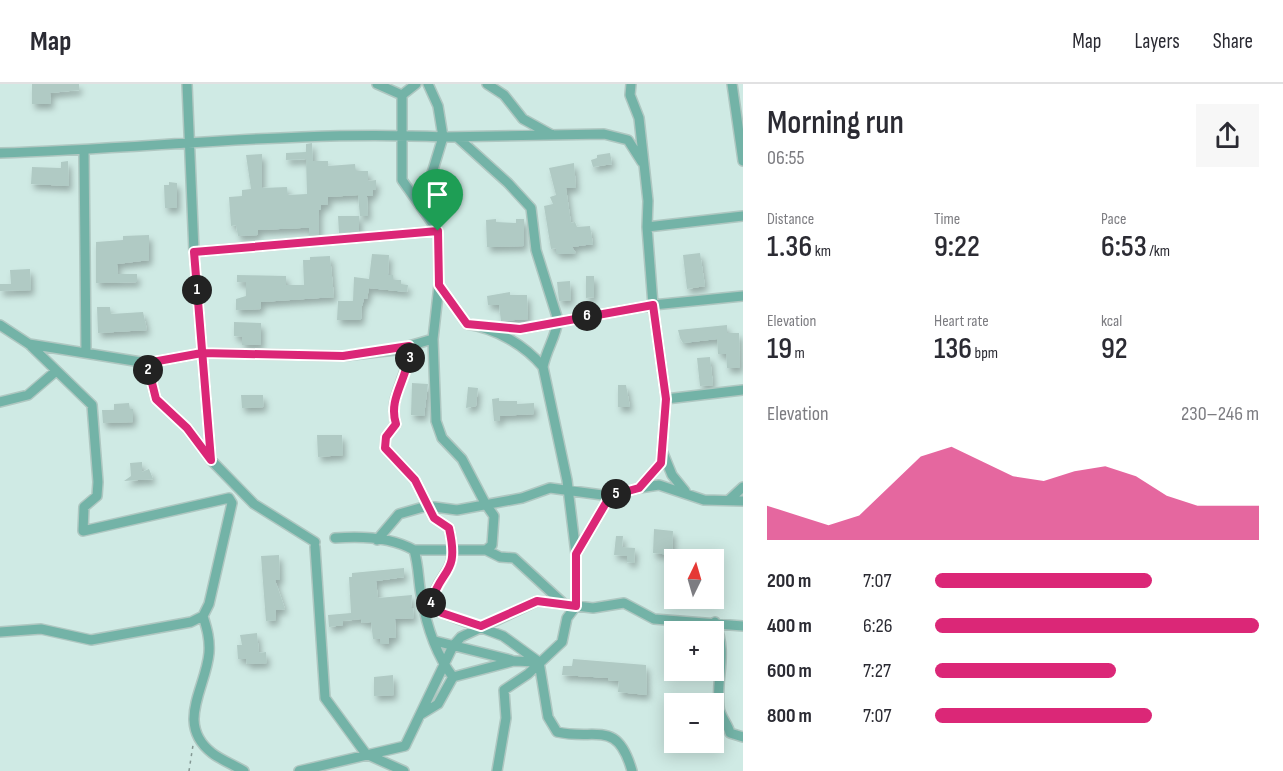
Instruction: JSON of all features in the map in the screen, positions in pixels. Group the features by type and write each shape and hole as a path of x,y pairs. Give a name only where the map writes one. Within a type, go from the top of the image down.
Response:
{"street":[{"path":"187,84 194,252 211,460"},
{"path":"377,84 402,95"},
{"path":"402,95 416,84"},
{"path":"422,206 443,137 438,106 428,84"},
{"path":"487,84 504,95 523,119 555,136"},
{"path":"631,84 630,95 639,118 648,201 647,227 653,305 666,399 662,437 663,453 672,476 685,491"},
{"path":"732,84 739,105 743,161"},
{"path":"402,95 402,180 438,231 439,285 433,339 436,421 442,438 462,459 494,516 492,544 486,550"},
{"path":"0,153 84,151 189,142 402,135 443,137 604,134 628,140 643,164"},
{"path":"457,136 531,208 536,250 558,320 543,367"},
{"path":"84,151 86,353"},
{"path":"647,227 743,216"},
{"path":"194,252 438,231"},
{"path":"439,285 467,324 520,329 558,320 653,305 743,296"},
{"path":"0,325 28,344 92,405 98,482 97,496 84,507 83,531 229,498 232,507 209,604 203,616 176,627 91,640 41,629 0,632"},
{"path":"484,327 532,354 543,367 568,488 576,554 576,606 567,618 562,642 528,674 504,690 506,718 497,771"},
{"path":"28,344 147,363 202,353 343,356 409,346 433,339"},
{"path":"409,346 410,361 392,411 396,424 386,437 385,448 415,480 434,518 449,528 453,552 450,571 434,592 431,603 442,613 503,636 539,662 548,717 556,732 576,736 595,732 613,737 624,748 632,771"},
{"path":"147,363 156,399 187,428 211,460 254,504 315,544 325,698 366,754 404,771"},
{"path":"0,402 28,395 56,371"},
{"path":"666,399 743,390"},
{"path":"639,488 656,471 663,453"},
{"path":"377,540 399,514 427,506 457,510 485,503 522,498 550,488 568,488 610,496 659,485 685,491 704,500 743,501"},
{"path":"730,499 743,487"},
{"path":"576,554 610,496"},
{"path":"335,538 356,536 403,544 414,550 453,552 486,550 500,557 513,558 565,605"},
{"path":"414,550 420,568 420,594 445,667 453,677"},
{"path":"299,771 405,746 445,667 453,646 461,637 537,601 593,608 624,603 654,619 695,621"},
{"path":"203,616 209,636 209,654 192,714 195,730 210,752 244,771"},
{"path":"724,623 743,626"},
{"path":"435,641 514,661 539,662"},
{"path":"420,715 438,704 453,677 514,661"},
{"path":"719,681 719,711 730,733 743,737"}],"path":[{"path":"189,771 195,730"}],"building":[{"path":"32,84 79,84 79,90 50,93 51,104 32,104"},
{"path":"312,143 313,161 328,161 328,166 355,164 356,171 368,171 368,181 376,180 376,190 373,190 373,196 367,196 368,216 360,216 358,195 328,197 328,205 321,205 321,210 319,210 319,234 309,235 309,228 301,228 258,230 258,235 238,236 236,225 231,226 229,197 242,196 242,190 251,189 246,155 262,154 262,188 287,187 288,195 307,194 306,159 286,160 286,153 306,152 306,144"},
{"path":"610,153 612,164 593,167 591,160 597,158 597,155"},
{"path":"68,161 69,186 31,184 32,167 61,168 61,162"},
{"path":"574,163 576,188 566,188 571,223 575,222 577,227 590,226 593,244 572,247 576,253 556,254 556,248 551,249 544,206 553,204 550,197 556,195 549,168"},
{"path":"169,182 177,183 177,208 165,208 164,185 169,185"},
{"path":"338,216 359,216 359,231 339,233"},
{"path":"496,219 496,222 516,223 516,219 524,219 524,246 487,247 486,220"},
{"path":"149,235 149,260 117,264 118,274 137,274 137,282 96,283 96,242 123,240 123,236"},
{"path":"700,253 705,286 687,289 683,255"},
{"path":"372,254 389,255 388,275 393,275 393,280 401,280 401,284 408,285 407,292 369,288 367,299 364,299 362,306 361,320 337,320 338,301 353,301 354,277 369,279"},
{"path":"330,256 334,297 261,302 261,309 236,310 236,299 246,296 246,282 237,282 237,275 286,276 286,285 304,285 303,260 310,260 310,257"},
{"path":"30,269 31,290 0,291 0,284 11,284 10,270"},
{"path":"586,276 594,276 594,297 586,298"},
{"path":"570,281 571,300 559,301 557,282"},
{"path":"510,292 510,295 527,295 528,319 501,321 499,305 488,305 487,296"},
{"path":"97,307 110,307 111,314 143,312 147,330 98,333"},
{"path":"234,322 261,323 261,345 242,345 242,337 234,336"},
{"path":"727,325 727,333 739,333 740,368 727,368 726,354 718,354 717,339 683,343 678,330"},
{"path":"710,357 713,385 700,386 697,358"},
{"path":"412,383 428,384 424,416 411,415"},
{"path":"618,385 626,385 630,407 618,407"},
{"path":"468,387 478,388 476,406 466,408"},
{"path":"241,395 263,395 264,407 242,408"},
{"path":"499,398 499,401 517,401 517,404 534,403 534,414 500,416 500,421 494,421 492,399"},
{"path":"129,403 130,409 133,409 133,422 103,423 102,410 114,410 114,404"},
{"path":"317,435 342,435 343,455 318,457"},
{"path":"142,462 142,472 149,469 153,479 124,481 131,476 130,463"},
{"path":"654,529 673,531 672,549 664,549 664,554 653,553"},
{"path":"616,536 623,536 622,547 635,548 634,563 627,562 627,556 614,555"},
{"path":"279,555 280,580 275,580 285,609 276,610 276,620 266,621 261,556"},
{"path":"404,568 404,577 376,581 378,598 412,595 411,608 413,608 414,618 395,619 396,638 389,638 389,644 380,644 380,639 373,639 371,622 362,623 361,619 343,621 343,625 329,627 328,615 351,613 349,577 352,577 352,573"},
{"path":"257,633 259,653 266,652 267,663 247,664 246,659 238,659 237,645 242,645 240,635"},
{"path":"573,659 646,665 647,695 618,692 619,681 608,680 609,678 562,675 563,666 572,666"},
{"path":"393,675 394,695 374,696 374,677"}],"route":[{"path":"438,231 194,252 202,353 211,460 187,428 156,399 147,363 202,353 343,356 395,350 409,346 410,361 392,411 396,424 386,437 385,448 415,480 434,518 449,528 454,550 450,571 434,592 431,603 442,613 481,626 537,601 576,606 576,554 610,496 639,488 661,463 666,399 653,305 558,320 520,329 467,324 439,285 438,231"}]}
